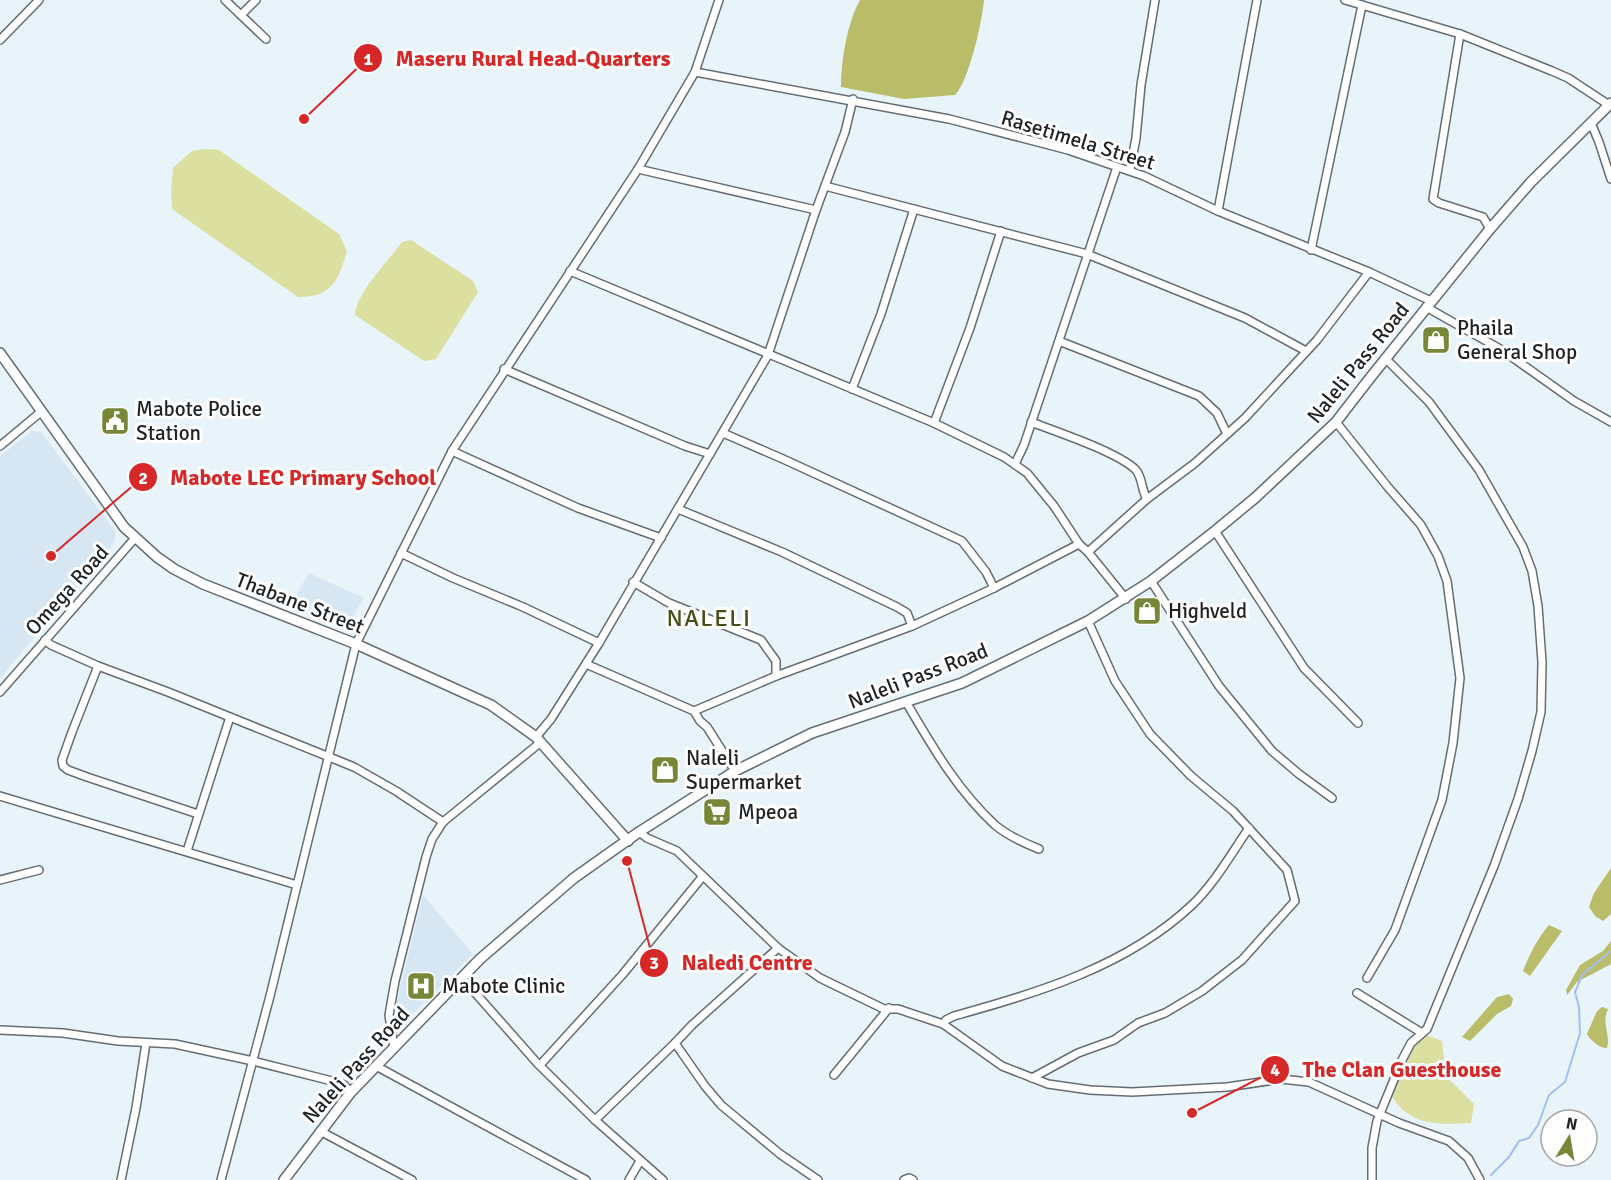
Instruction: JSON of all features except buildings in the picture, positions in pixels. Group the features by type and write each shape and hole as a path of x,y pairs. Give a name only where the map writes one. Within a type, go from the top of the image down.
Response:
{"main road":[{"name":"Naleli Pass Road","path":"284,1180 351,1092 480,959 574,878 639,832 735,771 812,734 962,683 1088,621 1126,599 1215,531 1255,498 1336,422 1490,229 1531,182 1610,104"},
{"name":"Thabane Street","path":"0,353 124,526 135,538 174,569 203,584 356,644 491,705 538,740 628,841"}],"street":[{"path":"0,40 39,0"},
{"path":"225,0 266,39"},
{"path":"241,15 256,0"},
{"path":"221,1180 330,756 356,644 452,452 504,369 638,169 695,72 719,0"},
{"path":"1130,170 1155,0"},
{"path":"1218,211 1257,0"},
{"path":"1345,0 1460,34 1568,78 1610,104"},
{"path":"1311,250 1362,5"},
{"path":"1460,34 1433,199 1483,217 1490,229"},
{"name":"Rasetimela Street","path":"695,72 853,99 949,119 1068,150 1130,170 1218,211 1369,272 1429,304 1503,350 1574,401 1611,422"},
{"path":"394,1048 389,1015 432,839 443,822 538,740 599,643 768,354 844,132 853,99"},
{"path":"1591,123 1611,179"},
{"path":"1015,464 1024,445 1117,167"},
{"path":"638,169 816,210"},
{"path":"825,186 1087,254 1245,318 1306,351"},
{"path":"852,388 881,314 914,209"},
{"path":"934,423 970,328 1001,231"},
{"path":"570,271 934,423 1015,464 1027,473 1054,506 1078,544 1088,552 1126,599"},
{"path":"1088,552 1147,499 1195,463 1245,418 1317,340 1369,272"},
{"path":"1059,341 1199,396 1217,413 1227,434"},
{"path":"1372,1180 1373,1137 1380,1112 1401,1060 1411,1043 1427,1029 1456,958 1518,799 1541,712 1538,606 1523,547 1479,470 1429,402 1385,358"},
{"path":"504,369 685,446 710,454"},
{"path":"0,446 42,411"},
{"path":"1031,422 1088,445 1136,470 1147,499"},
{"path":"1336,422 1421,525 1438,556 1447,581 1460,678 1454,743 1442,800 1395,930 1367,978"},
{"path":"723,433 962,541 986,572 994,588"},
{"path":"452,452 578,508 661,538"},
{"path":"678,509 782,552 897,607 907,613 912,626"},
{"path":"1215,531 1304,668 1358,723"},
{"name":"Omega Road","path":"0,692 135,538"},
{"path":"694,711 776,676 912,626 994,588 1078,544"},
{"path":"401,553 599,643"},
{"path":"1151,581 1219,686 1265,742 1299,774 1332,798"},
{"path":"633,582 669,603 761,640 776,661 776,676"},
{"path":"1032,1078 1078,1053 1114,1040 1138,1023 1165,1013 1202,991 1242,960 1259,938 1295,901 1287,870 1233,811 1186,771 1150,734 1115,681 1088,621"},
{"path":"45,640 51,645 98,666 330,756 388,786 443,822"},
{"path":"586,664 694,711 735,771"},
{"path":"98,666 62,760 63,766 87,777 198,814"},
{"path":"906,702 938,758 964,792 995,825 1017,840 1040,849"},
{"path":"187,851 230,717"},
{"path":"0,796 297,885"},
{"path":"943,1024 954,1016 1012,1000 1079,976 1147,940 1192,905 1210,885 1249,828"},
{"path":"639,832 677,851 778,948 820,978 884,1009 889,1008 943,1024 1002,1066 1048,1084 1132,1092 1227,1087 1292,1079 1309,1082 1380,1112 1399,1123 1449,1141 1468,1158 1480,1180"},
{"path":"0,880 39,870"},
{"path":"540,1065 623,974 703,876"},
{"path":"595,1119 692,1025 778,948"},
{"path":"462,978 540,1065 595,1119 663,1180"},
{"path":"1357,993 1422,1034"},
{"path":"834,1076 889,1008"},
{"path":"0,1030 63,1033 146,1043 175,1044 336,1082 344,1085 351,1092"},
{"path":"122,1180 146,1043"},
{"path":"675,1043 721,1105 780,1154 818,1180"},
{"path":"376,1065 586,1180"},
{"path":"320,1131 412,1180"},
{"path":"629,1180 640,1161"},
{"path":"904,1180 909,1178 913,1180"}],"shaded area":[{"path":"32,431 41,432 116,532 114,543 0,678 0,456"},
{"path":"309,573 364,598 353,617 342,627 289,607"},
{"name":"Mabote Clinic","path":"423,895 473,954 395,1032 393,1017"}],"green space":[{"path":"860,0 984,0 978,36 970,64 955,95 904,99 841,87 846,42 855,9"},
{"path":"219,150 339,234 347,251 337,279 332,285 319,294 298,297 172,209 173,168 192,151"},
{"path":"411,240 473,281 478,292 436,359 424,361 355,315 361,297 374,277 402,242"},
{"path":"1611,868 1611,914 1603,921 1595,916 1589,907 1594,893"},
{"path":"1549,925 1562,931 1530,976 1523,971 1534,947"},
{"path":"1611,941 1611,964 1577,982 1567,995 1566,990 1580,965 1603,951"},
{"path":"1509,994 1513,999 1511,1006 1497,1014 1470,1041 1462,1037 1497,997"},
{"path":"1602,1007 1608,1009 1605,1019 1607,1048 1595,1043 1587,1034 1597,1011"},
{"path":"1427,1035 1442,1041 1446,1076 1474,1104 1471,1123 1447,1124 1424,1121 1405,1111 1390,1092 1409,1054"}],"waterway":[{"path":"1491,1175 1509,1157 1519,1141 1529,1138 1538,1125 1549,1095 1565,1082 1580,1033 1579,1007 1575,992 1582,975 1611,951"}],"place":[{"name":"Maseru Rural Head-Quarters","path":"304,119"},
{"name":"Phaila General Shop","path":"1436,340"},
{"name":"Mabote Police Station","path":"115,421"},
{"name":"Mabote LEC Primary School","path":"51,556"},
{"name":"Highveld","path":"1147,611"},
{"name":"Naleli Supermarket","path":"665,770"},
{"name":"Mpeoa","path":"717,812"},
{"name":"Naledi Centre","path":"627,861"},
{"name":"Mabote Clinic","path":"421,986"},
{"name":"The Clan Guesthouse","path":"1192,1113"}],"district":[{"name":"NALELI","path":"709,618"}]}
